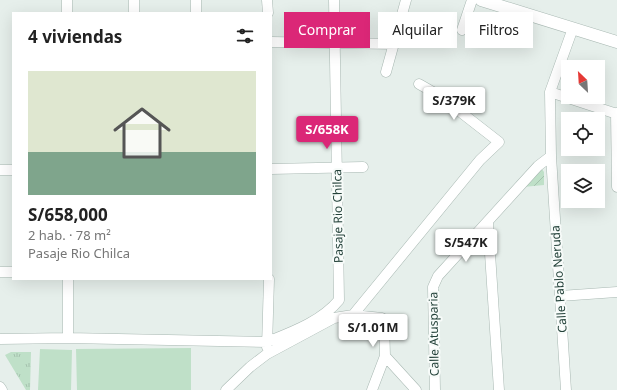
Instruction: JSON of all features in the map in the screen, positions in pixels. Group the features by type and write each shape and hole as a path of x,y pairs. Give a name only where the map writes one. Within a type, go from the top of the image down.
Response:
{"street":[{"path":"67,0 67,12"},
{"path":"134,0 134,12"},
{"path":"196,0 196,12"},
{"path":"267,0 268,12"},
{"name":"Pasaje Rio Chilca","path":"334,0 335,12"},
{"path":"403,12 406,0"},
{"path":"462,30 472,0"},
{"path":"481,0 617,42"},
{"name":"Calle Pablo Neruda","path":"566,390 551,156 550,92 573,28"},
{"path":"272,42 284,42"},
{"name":"Pasaje Rio Chilca","path":"268,342 331,310 339,300 336,48"},
{"path":"386,72 393,48"},
{"path":"353,315 480,160 498,142 440,96 419,84"},
{"path":"550,92 616,113 617,187"},
{"name":"Calle Atusparia","path":"435,390 433,287 438,276 488,223 538,166 551,156"},
{"path":"272,169 363,167"},
{"path":"0,170 12,170"},
{"path":"488,223 499,390"},
{"path":"0,272 12,272"},
{"path":"68,280 68,338"},
{"path":"267,354 269,280"},
{"path":"560,296 617,292"},
{"path":"226,390 250,367 267,354 334,318 353,315 382,318 385,356 372,390"},
{"path":"0,339 68,338 268,342"},
{"path":"385,356 416,390"}],"green space":[{"path":"542,169 544,172 544,185 523,187"},
{"path":"191,348 191,390 77,390 76,349"},
{"path":"40,349 72,350 71,390 38,390"},
{"path":"11,352 31,352 30,390 26,390 5,355"}]}
